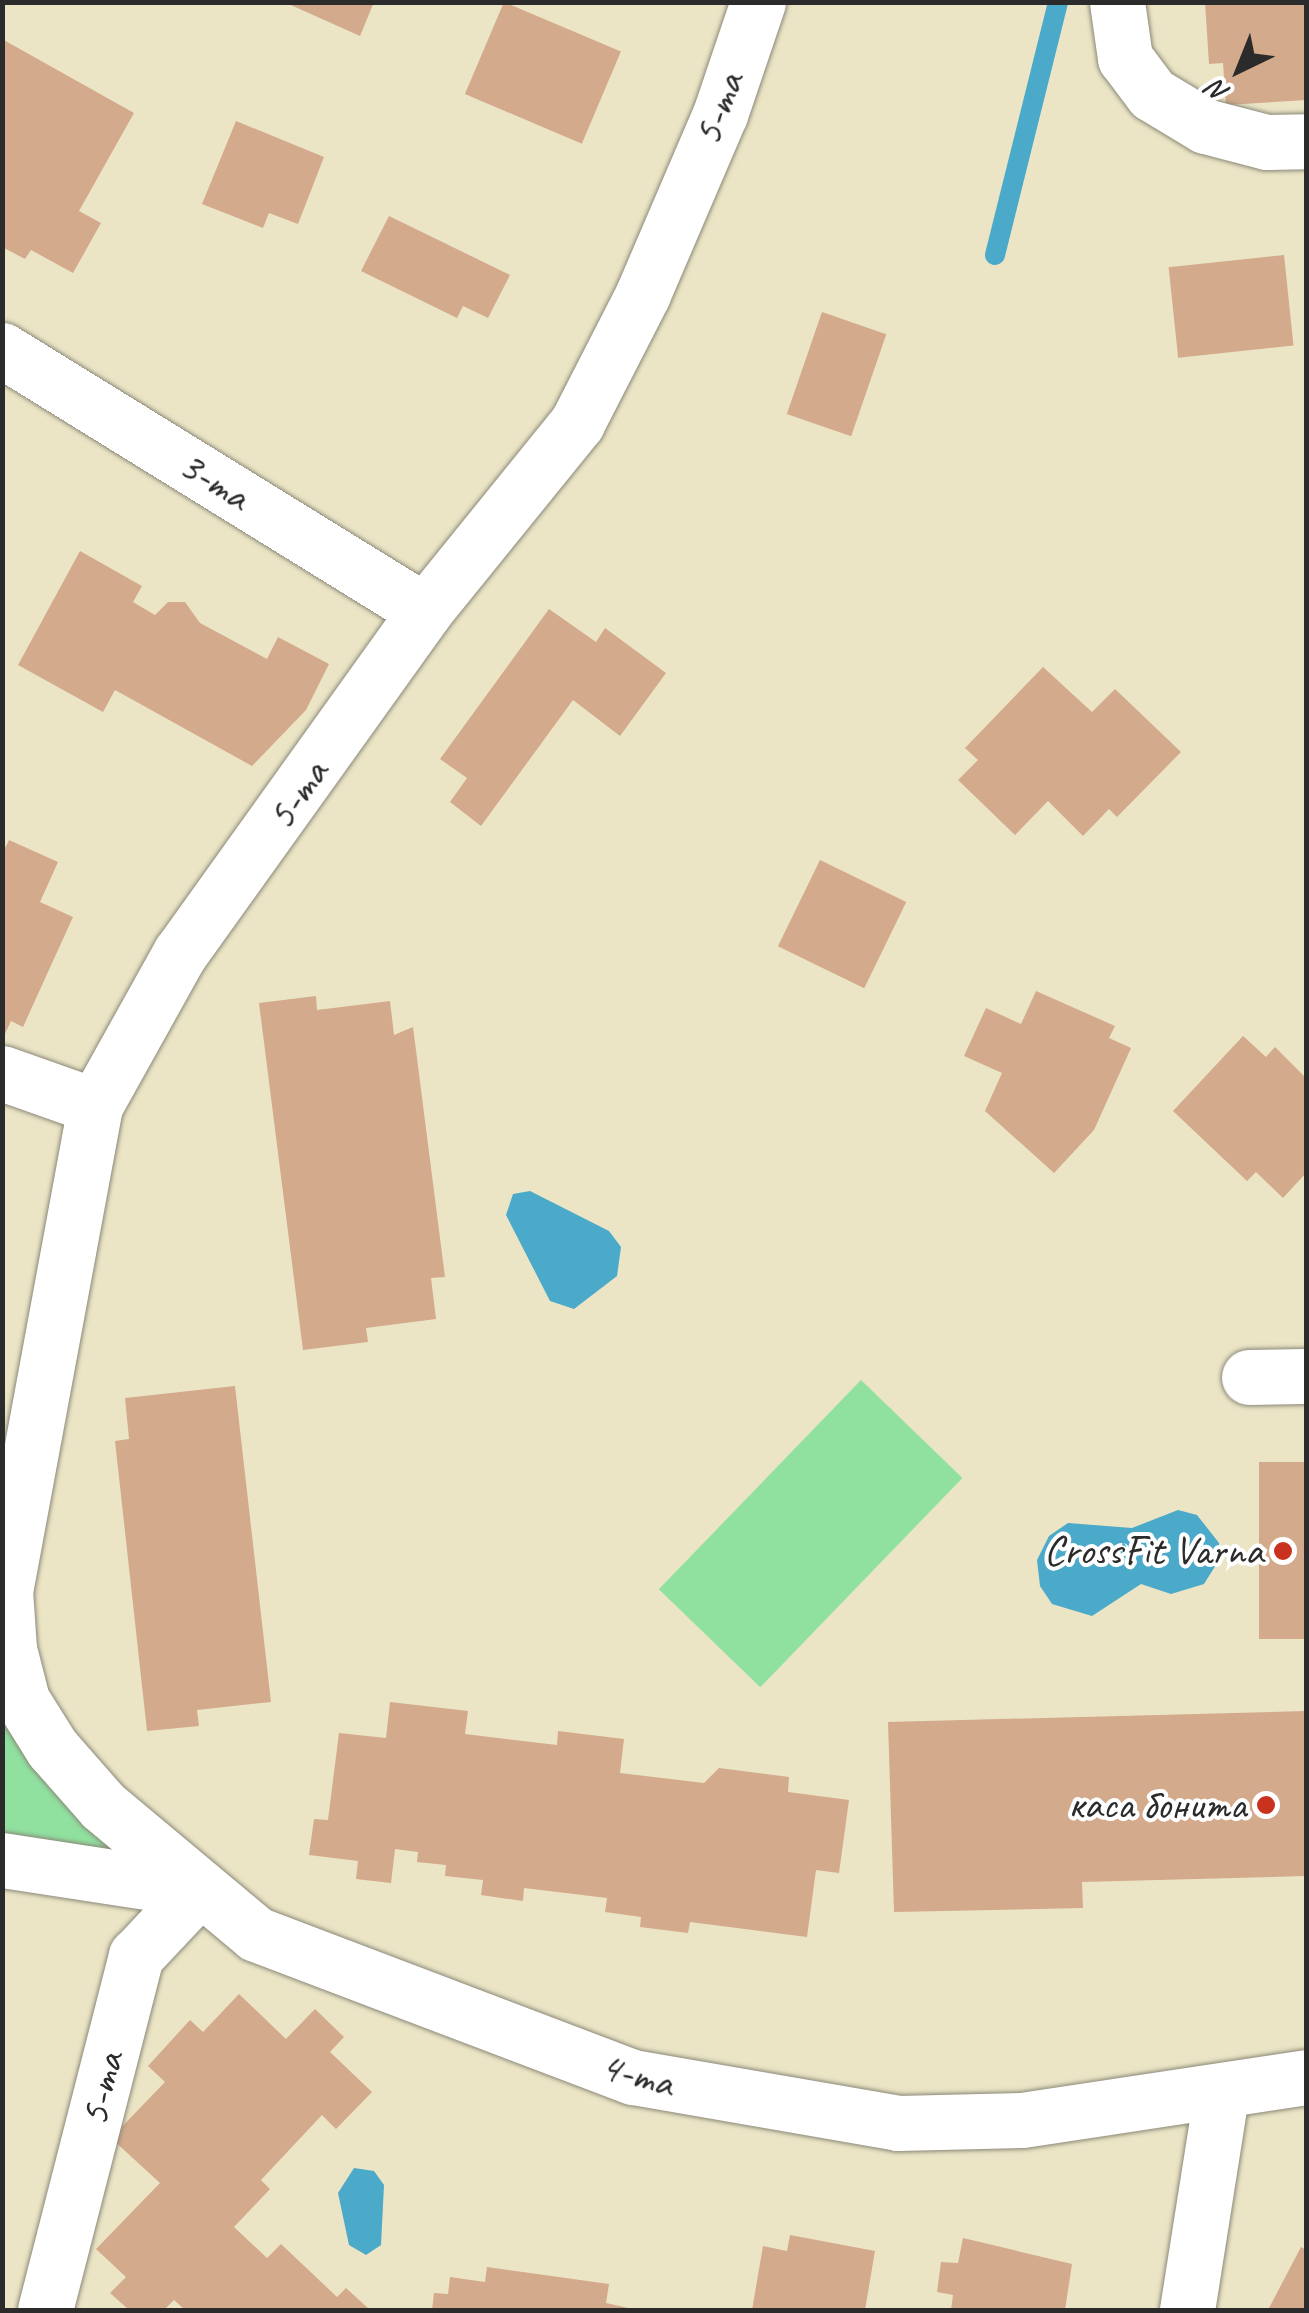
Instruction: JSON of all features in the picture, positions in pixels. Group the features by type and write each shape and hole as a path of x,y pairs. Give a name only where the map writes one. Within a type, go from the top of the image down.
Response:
{"street":[{"name":"5-та","path":"45,2310 136,1956 198,1890 103,1806 52,1748 22,1700 9,1648 5,1590 95,1106 180,953 425,611 577,423 666,240 758,2"},
{"path":"1117,2 1125,58 1152,94 1204,126 1267,142 1306,141"},
{"name":"3-та","path":"2,350 425,611"},
{"path":"2,1073 95,1106"},
{"path":"1249,1376 1306,1376"},
{"name":"4-та","path":"2,1860 198,1890 256,1934 459,2016 633,2078 769,2106 898,2123 986,2121 1221,2095 1306,2077"},
{"path":"1188,2310 1221,2095"}],"green space":[{"path":"861,1380 962,1478 760,1687 659,1589"},
{"path":"2,1671 198,1890 3,1860"}],"water":[{"path":"530,1191 609,1231 621,1247 617,1276 574,1309 550,1301 506,1215 513,1194"},
{"path":"1178,1510 1197,1515 1219,1543 1219,1560 1204,1584 1171,1594 1141,1584 1092,1616 1052,1604 1040,1586 1037,1560 1049,1536 1068,1523 1132,1528"},
{"path":"354,2168 374,2171 384,2185 381,2245 366,2255 349,2245 338,2193"}],"building":[{"path":"284,2 374,2 360,36"},
{"path":"504,2 621,52 582,144 465,94"},
{"path":"1205,2 1306,2 1306,100 1226,105 1223,63 1209,64"},
{"path":"2,39 134,113 79,211 101,223 73,273 31,250 25,259 2,247"},
{"path":"236,121 324,157 298,224 269,213 263,228 202,204"},
{"path":"389,216 510,275 488,318 463,306 457,318 361,271"},
{"path":"1284,255 1294,346 1178,358 1169,267"},
{"path":"822,312 886,334 851,436 787,414"},
{"path":"80,551 142,586 133,602 155,615 168,602 185,602 200,623 267,659 278,637 329,664 306,710 252,766 115,690 103,712 18,665"},
{"path":"549,609 596,642 605,628 666,673 620,736 573,700 481,826 450,802 467,778 440,759"},
{"path":"1043,667 1092,712 1115,689 1181,752 1117,817 1109,809 1083,836 1048,801 1015,835 958,780 978,760 965,748"},
{"path":"9,840 58,862 40,902 73,917 23,1027 11,1021 2,1040 2,854"},
{"path":"820,860 906,902 864,988 778,946"},
{"path":"1036,991 1115,1026 1109,1038 1131,1048 1094,1130 1054,1173 985,1111 1002,1073 964,1056 986,1008 1021,1024"},
{"path":"316,996 317,1010 390,1001 394,1035 413,1027 445,1277 431,1278 436,1319 366,1328 368,1342 303,1350 259,1003"},
{"path":"1243,1036 1266,1057 1275,1047 1306,1078 1306,1173 1283,1198 1256,1172 1247,1181 1173,1111"},
{"path":"235,1386 271,1702 197,1710 199,1726 147,1731 115,1441 129,1439 125,1398"},
{"name":"CrossFit Varna","path":"1259,1462 1306,1462 1306,1639 1259,1639"},
{"path":"390,1702 468,1711 465,1734 557,1745 558,1731 624,1739 620,1773 704,1783 719,1768 789,1777 788,1792 849,1800 839,1873 816,1870 807,1937 690,1922 688,1933 640,1927 641,1917 605,1912 607,1898 524,1888 523,1901 481,1895 483,1880 445,1876 446,1865 417,1862 418,1852 395,1849 391,1883 356,1879 358,1861 309,1855 314,1819 328,1820 339,1733 386,1738"},
{"path":"1306,1711 1306,1876 1082,1882 1083,1908 894,1912 888,1722"},
{"path":"239,1994 286,2039 315,2009 344,2037 330,2052 372,2092 336,2129 322,2115 261,2180 270,2189 234,2227 267,2258 281,2244 337,2297 346,2288 370,2310 185,2310 174,2300 164,2310 129,2310 110,2293 126,2277 96,2249 160,2183 111,2138 165,2082 148,2066 190,2020 203,2032"},
{"path":"790,2235 875,2251 865,2310 752,2310 763,2246 787,2251"},
{"path":"963,2238 1072,2264 1065,2310 951,2310 953,2295 937,2292 941,2262 958,2263"},
{"path":"1301,2247 1306,2250 1306,2310 1268,2310"},
{"path":"487,2267 609,2284 606,2303 637,2310 432,2310 434,2293 448,2294 450,2277 485,2282"}],"waterway":[{"path":"995,255 1058,2"}],"place":[{"name":"CrossFit Varna","path":"1283,1551"},
{"name":"каса бонита","path":"1266,1805"}]}
